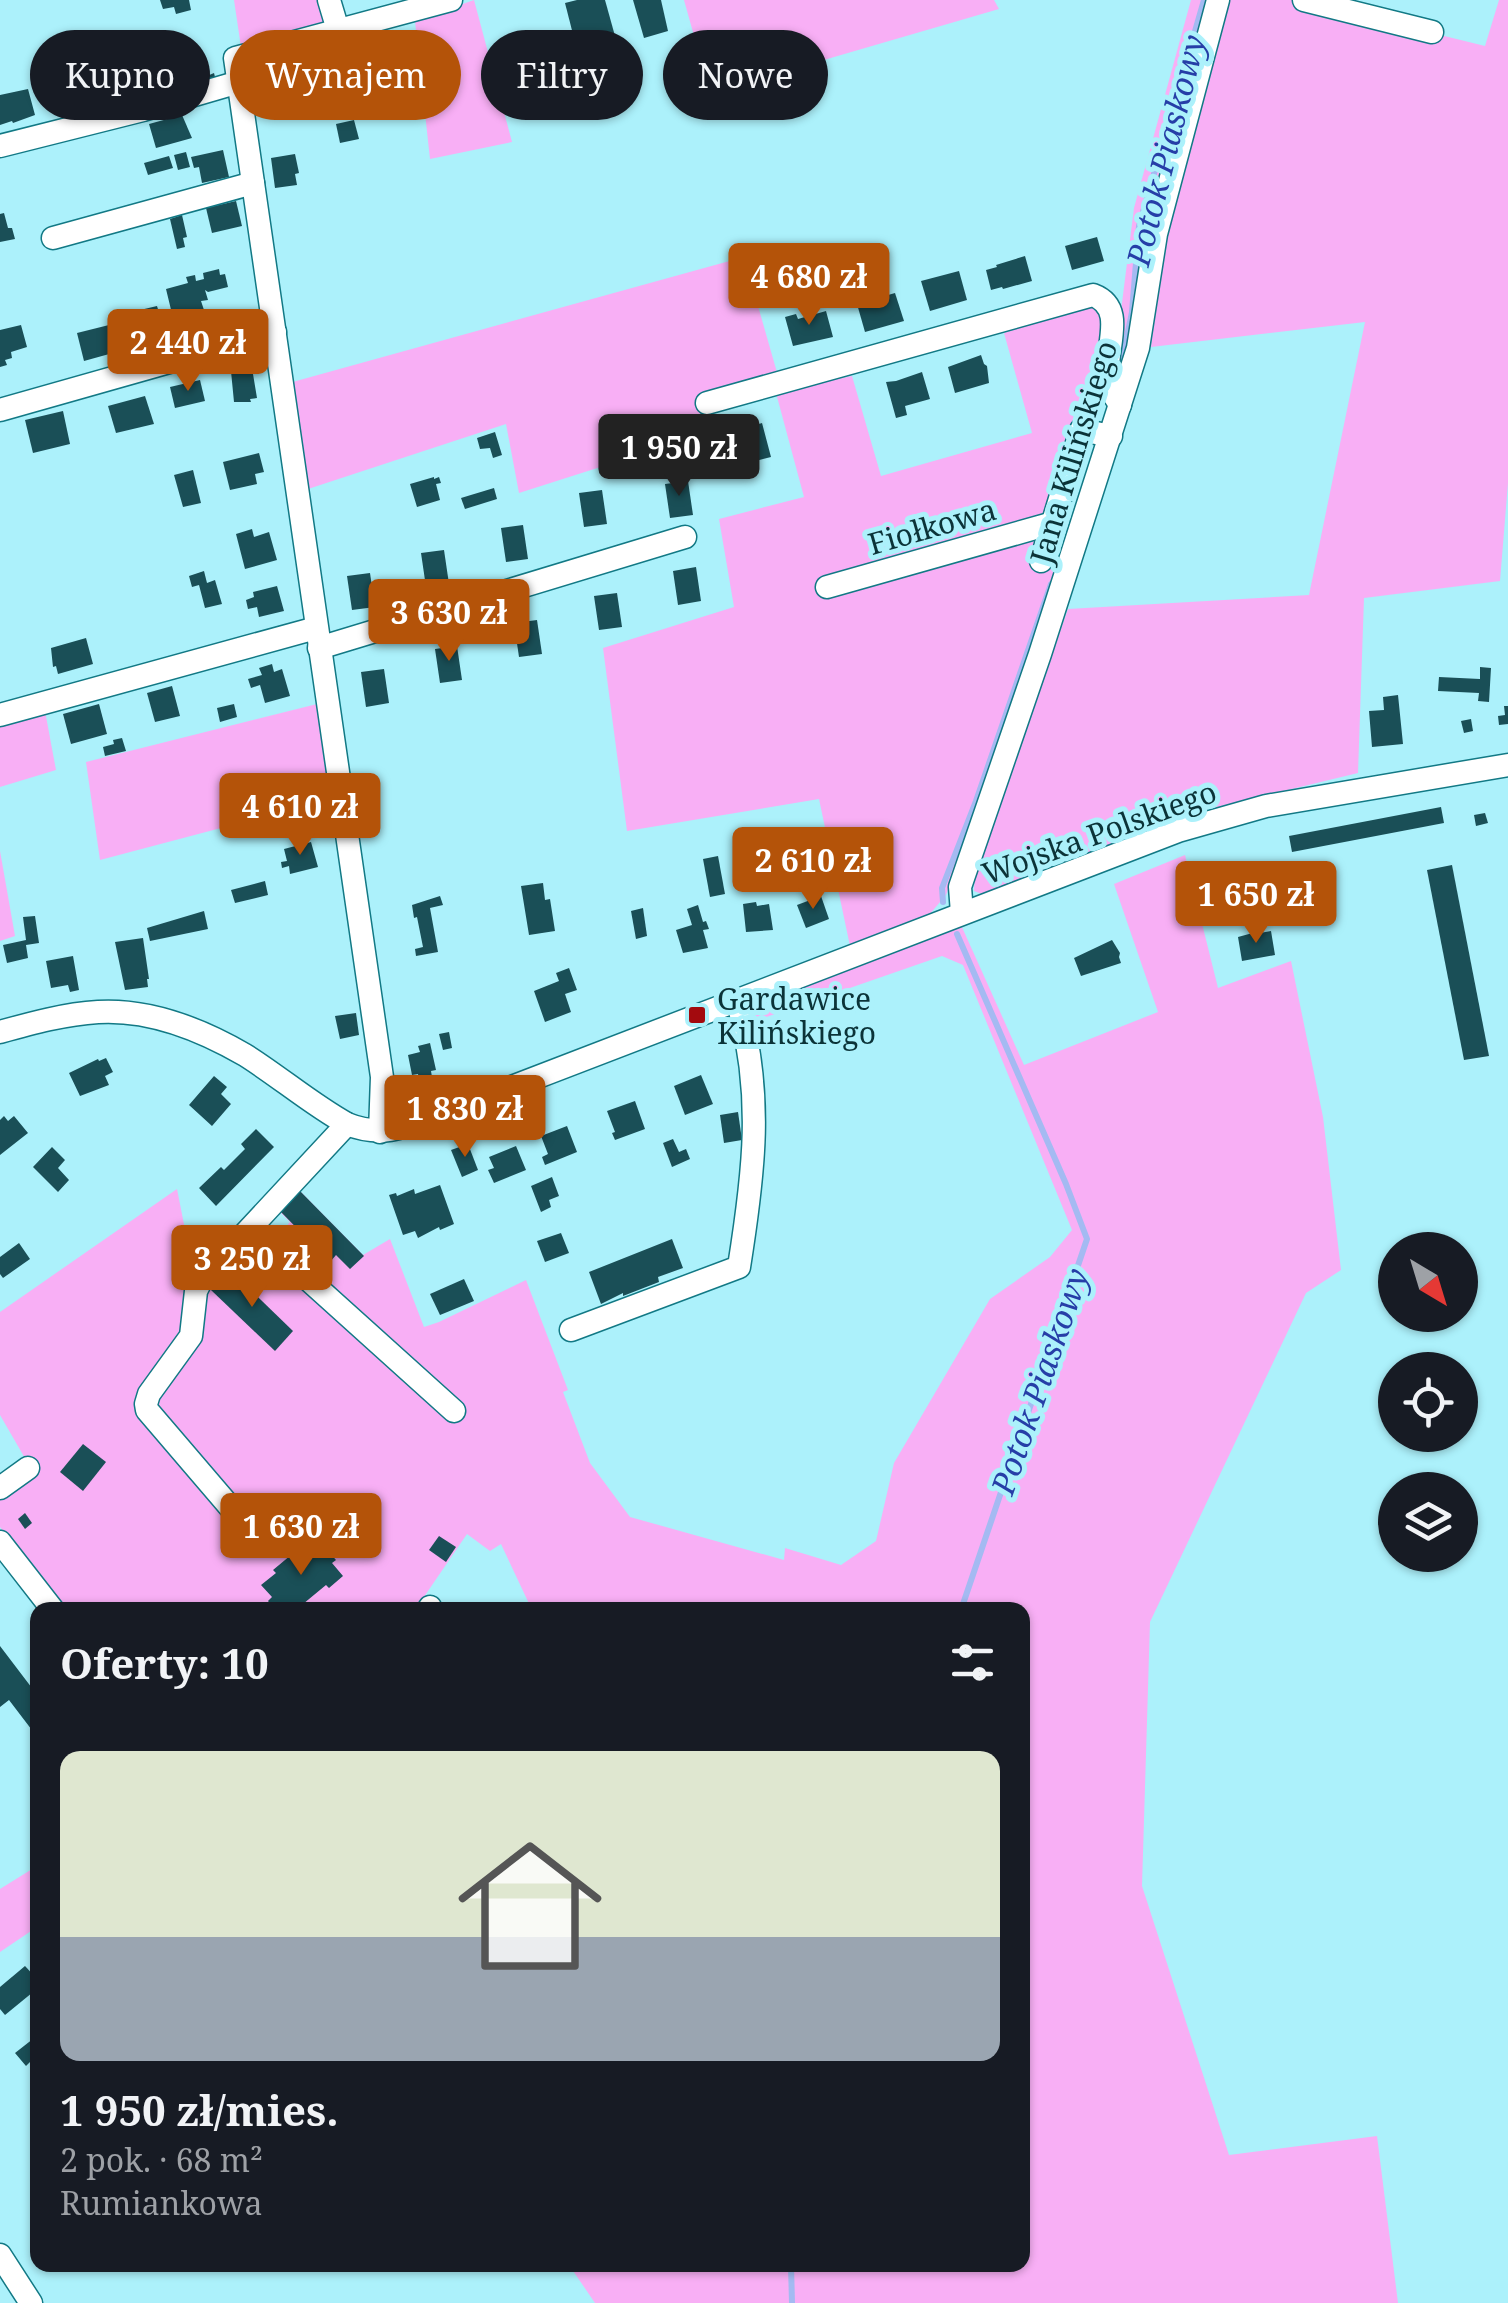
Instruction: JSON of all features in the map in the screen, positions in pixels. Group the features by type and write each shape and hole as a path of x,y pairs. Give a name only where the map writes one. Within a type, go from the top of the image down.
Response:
{"street":[{"path":"329,0 338,30 451,0"},
{"name":"Jana Kilińskiego","path":"962,913 960,887 1138,348 1156,234 1218,0"},
{"path":"1304,0 1432,32"},
{"path":"0,146 230,84"},
{"path":"244,120 382,1078 380,1132"},
{"path":"53,238 253,183"},
{"path":"707,404 1092,295 1104,299 1113,314 1108,385 1120,406"},
{"path":"0,410 276,332"},
{"path":"1041,561 1081,430 1110,436"},
{"name":"Fiołkowa","path":"827,587 1053,523"},
{"path":"0,715 317,638 685,538"},
{"name":"Wojska Polskiego","path":"0,1032 98,1012 165,1021 229,1046 347,1124 380,1132 439,1115 1178,831 1266,806 1508,765"},
{"path":"571,1330 739,1267 756,1125 746,1034 737,1000"},
{"path":"230,1507 147,1410 149,1394 190,1336 196,1291 201,1282 347,1124"},
{"path":"251,1228 454,1410"},
{"path":"0,1488 28,1468"},
{"path":"0,1542 48,1602"},
{"path":"1,2259 31,2303"}],"shaded area":[{"path":"234,0 318,0 324,23 300,30 238,30"},
{"path":"474,0 482,30 481,120 506,120 512,142 430,159 426,120 461,120 461,30 416,30 415,21"},
{"path":"684,0 994,0 999,9 828,59 828,30 692,30"},
{"path":"1191,0 1215,0 1125,369 1114,366 1134,208"},
{"path":"1228,0 1298,0 1485,46 1499,0 1508,0 1508,483 1500,581 1364,598 1358,773 1204,810 982,894 974,891 975,872 1068,609 1309,595 1365,322 1151,347 1165,231"},
{"path":"744,257 778,376 777,392 852,376 881,476 1032,433 1004,333 1089,305 1101,310 1105,332 1092,420 1075,420 1037,537 1034,565 1060,571 946,895 929,915 850,946 819,799 627,831 603,648 734,607 719,519 804,497 776,393 704,413 707,433 519,493 506,424 305,490 289,383"},
{"path":"317,704 330,799 100,860 86,762"},
{"path":"45,711 56,770 0,787 0,722"},
{"path":"0,851 15,936 0,941"},
{"path":"1185,855 1218,988 1291,961 1323,1117 1341,1270 1306,1293 1150,1622 1142,1886 1229,2155 1377,2136 1398,2303 595,2303 574,2272 1030,2272 1030,1602 528,1602 501,1544 490,1551 467,1534 420,1602 58,1602 0,1527 0,1478 26,1460 0,1415 0,1312 177,1189 193,1270 228,1235 259,1258 290,1222 278,1210 299,1190 363,1255 390,1239 424,1327 526,1280 568,1390 563,1392 590,1463 630,1517 784,1560 785,1548 841,1565 876,1541 894,1463 990,1299 1050,1257 1072,1230 963,965 942,956 752,1022 760,1005 961,925 1024,1065 1158,1012 1114,884"},
{"path":"30,1870 30,1932 0,1952 0,1889"}],"building":[{"path":"160,0 189,0 191,10 176,14 174,7 163,9"},
{"path":"605,0 613,30 572,30 565,3"},
{"path":"633,0 661,0 668,30 644,38"},
{"path":"28,89 30,117 0,125 0,95"},
{"path":"184,120 192,138 156,148 149,124"},
{"path":"354,120 359,139 340,143 336,124"},
{"path":"223,150 229,177 202,183 199,167 194,168 191,157"},
{"path":"186,152 190,167 178,170 174,155"},
{"path":"295,154 297,185 275,188 271,158"},
{"path":"169,156 173,168 148,175 144,163"},
{"path":"236,201 242,226 212,233 206,208"},
{"path":"4,213 15,239 0,242 0,214"},
{"path":"182,215 187,237 183,238 185,247 177,249 170,219"},
{"path":"1097,237 1104,261 1072,270 1065,246"},
{"path":"1025,256 1032,281 991,290 986,270"},
{"path":"219,269 220,275 225,274 228,287 205,290 208,300 201,301 204,310 173,318 166,289 188,283 186,277 195,275 196,281 204,279 203,273"},
{"path":"959,271 967,300 930,311 921,281"},
{"path":"895,293 904,321 865,332 857,304"},
{"path":"157,306 163,326 155,328 159,340 145,344 136,311"},
{"path":"826,311 833,337 793,346 785,317 796,314 798,319"},
{"path":"113,324 120,351 84,361 77,333"},
{"path":"21,325 27,347 11,352 12,358 5,360 7,365 0,367 0,330"},
{"path":"981,355 989,383 955,393 948,367"},
{"path":"248,358 257,398 234,402 230,361"},
{"path":"922,372 930,399 905,406 907,415 896,418 886,382"},
{"path":"200,380 205,401 175,408 170,387"},
{"path":"145,396 154,424 116,433 108,406"},
{"path":"63,411 70,444 33,453 25,420"},
{"path":"762,423 771,457 748,463 746,456 729,460 724,442 741,437 739,430 756,429"},
{"path":"495,432 502,455 493,458 490,448 480,449 477,438"},
{"path":"259,453 264,472 255,474 257,484 230,490 223,462"},
{"path":"193,470 201,503 183,507 174,475"},
{"path":"439,477 441,483 436,484 440,500 417,507 410,484"},
{"path":"688,481 693,515 670,518 665,484"},
{"path":"494,488 497,499 465,509 461,498"},
{"path":"602,490 607,524 584,527 579,493"},
{"path":"523,525 528,559 506,562 501,528"},
{"path":"252,529 254,537 269,532 277,560 245,569 236,534"},
{"path":"444,550 449,584 426,587 421,553"},
{"path":"696,567 701,601 678,605 673,571"},
{"path":"204,571 207,583 215,580 222,604 205,608 199,585 192,587 189,576"},
{"path":"370,573 375,607 352,610 347,576"},
{"path":"277,586 284,611 259,617 257,607 248,609 246,600 254,597 253,592"},
{"path":"617,593 622,627 599,630 594,596"},
{"path":"537,620 542,654 519,657 514,623"},
{"path":"86,638 93,664 58,674 56,666 53,667 51,648"},
{"path":"457,646 462,680 440,683 435,649"},
{"path":"272,664 274,672 282,669 290,696 265,703 260,685 251,688 248,679 262,675 259,668"},
{"path":"1480,667 1491,668 1489,702 1478,701 1479,693 1438,691 1439,677 1480,679"},
{"path":"384,669 389,703 366,707 361,672"},
{"path":"172,686 180,716 155,722 147,693"},
{"path":"1398,695 1403,744 1372,747 1369,711 1384,710 1383,697"},
{"path":"99,704 107,734 71,744 63,714"},
{"path":"234,704 237,717 220,722 217,708"},
{"path":"1504,706 1508,706 1508,724 1499,725 1498,716 1505,715"},
{"path":"1471,719 1473,731 1464,733 1461,721"},
{"path":"122,738 126,751 105,756 103,747"},
{"path":"1441,807 1444,823 1292,852 1289,836"},
{"path":"1485,813 1488,823 1476,826 1474,815"},
{"path":"311,842 318,867 290,874 289,866 282,868 281,862 287,861 284,849"},
{"path":"718,856 725,894 710,897 703,859"},
{"path":"786,859 790,887 779,888 775,861"},
{"path":"1452,865 1489,1056 1464,1060 1427,870"},
{"path":"1243,873 1248,901 1214,907 1209,879"},
{"path":"265,881 268,895 235,903 231,890"},
{"path":"543,883 555,931 529,935 521,886"},
{"path":"440,896 443,905 430,908 438,952 416,956 415,949 423,947 412,905"},
{"path":"821,896 829,919 806,928 797,905"},
{"path":"756,902 757,906 769,904 773,930 746,932 743,904"},
{"path":"698,905 709,929 703,930 708,948 683,953 676,930 692,925 687,909"},
{"path":"643,908 647,936 636,939 631,911"},
{"path":"204,911 208,929 150,941 147,928"},
{"path":"35,916 39,943 26,945 28,958 7,963 3,945 26,940 23,917"},
{"path":"1271,931 1275,955 1242,961 1238,937"},
{"path":"143,938 148,987 125,990 115,942"},
{"path":"1112,940 1121,963 1081,976 1074,958"},
{"path":"73,956 79,990 70,992 68,985 51,988 46,961"},
{"path":"569,968 577,990 565,994 571,1012 545,1022 534,991 559,981 556,973"},
{"path":"356,1013 359,1035 340,1039 335,1016"},
{"path":"449,1032 452,1048 443,1050 439,1034"},
{"path":"430,1043 436,1070 431,1071 432,1077 419,1080 418,1074 412,1075 408,1055 420,1052 418,1046"},
{"path":"106,1058 113,1072 105,1076 109,1085 80,1096 69,1073"},
{"path":"701,1075 713,1104 685,1115 674,1086"},
{"path":"214,1076 227,1087 221,1094 231,1104 212,1126 189,1105"},
{"path":"635,1101 645,1129 615,1140 607,1111"},
{"path":"738,1112 742,1140 724,1143 720,1115"},
{"path":"4,1116 8,1121 14,1116 28,1133 0,1155 0,1120"},
{"path":"567,1126 577,1152 545,1165 542,1157 548,1154 541,1136"},
{"path":"256,1129 274,1147 216,1206 199,1188 245,1149 241,1144"},
{"path":"673,1139 679,1152 686,1149 690,1159 672,1167 663,1143"},
{"path":"468,1144 478,1170 462,1177 451,1150"},
{"path":"516,1146 526,1170 494,1183 488,1170 494,1168 489,1157"},
{"path":"52,1147 65,1160 58,1168 69,1180 58,1192 33,1167"},
{"path":"552,1177 559,1196 549,1200 551,1207 541,1212 531,1186"},
{"path":"440,1185 454,1224 418,1238 415,1231 403,1235 389,1195 414,1189 415,1194"},
{"path":"299,1190 364,1256 350,1269 336,1255 330,1262 279,1210"},
{"path":"561,1233 569,1253 545,1262 537,1241"},
{"path":"672,1239 683,1268 658,1277 659,1282 601,1304 589,1272"},
{"path":"19,1243 30,1259 3,1278 0,1257"},
{"path":"230,1270 293,1331 275,1351 211,1290"},
{"path":"464,1279 474,1301 440,1315 430,1294"},
{"path":"83,1444 106,1462 83,1491 60,1472"},
{"path":"25,1513 32,1523 25,1529 18,1519"},
{"path":"439,1536 456,1547 446,1562 429,1550"},
{"path":"314,1541 336,1560 332,1563 343,1576 305,1602 269,1602 272,1597 261,1585 297,1550 300,1553"},
{"path":"0,1646 30,1685 30,1728 9,1700 0,1707"},
{"path":"25,1966 30,1971 30,1995 5,2015 0,2009 0,1987"},
{"path":"30,2041 30,2062 26,2066 15,2053"}],"waterway":[{"name":"Potok Piaskowy","path":"1122,361 1132,312 1139,226 1204,0"},
{"name":"Potok Piaskowy","path":"943,902 942,888 1051,584"},
{"name":"Potok Piaskowy","path":"957,934 1087,1239 964,1602"},
{"name":"Potok Piaskowy","path":"791,2272 792,2303"}],"place":[{"name":"Gardawice Kilińskiego","path":"697,1015"}]}
